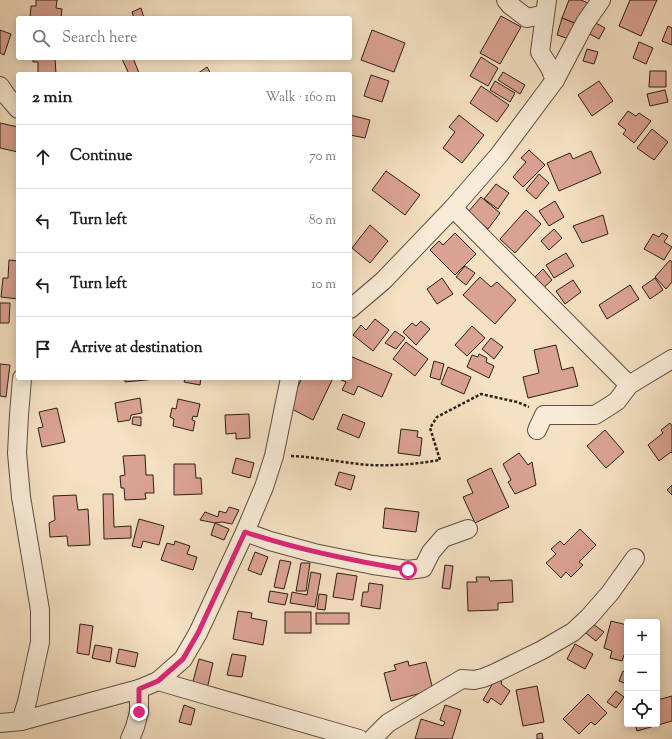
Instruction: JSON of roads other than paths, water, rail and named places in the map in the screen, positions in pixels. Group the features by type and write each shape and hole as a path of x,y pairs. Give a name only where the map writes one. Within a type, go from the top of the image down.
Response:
{"street":[{"path":"506,0 527,18 546,7"},
{"path":"352,307 383,281 453,208 500,154 555,80 585,24 601,0"},
{"path":"546,7 540,52 550,68 555,80"},
{"path":"0,86 16,107"},
{"path":"453,208 629,385"},
{"path":"541,422 595,415 617,401 629,385 672,359"},
{"path":"20,721 27,702 40,642 40,610 21,497 17,453 22,380"},
{"path":"0,723 20,721 139,689 158,681 183,659 198,633 245,532 264,487 274,456 290,380"},
{"path":"245,532 270,541 314,553 373,565 408,570 423,568 431,552 443,538 468,529"},
{"path":"372,739 388,723 462,679 474,680 495,673 542,650 574,632 610,593 635,558"},
{"path":"158,681 359,739"},
{"path":"130,739 136,727 139,712 139,689"}]}
